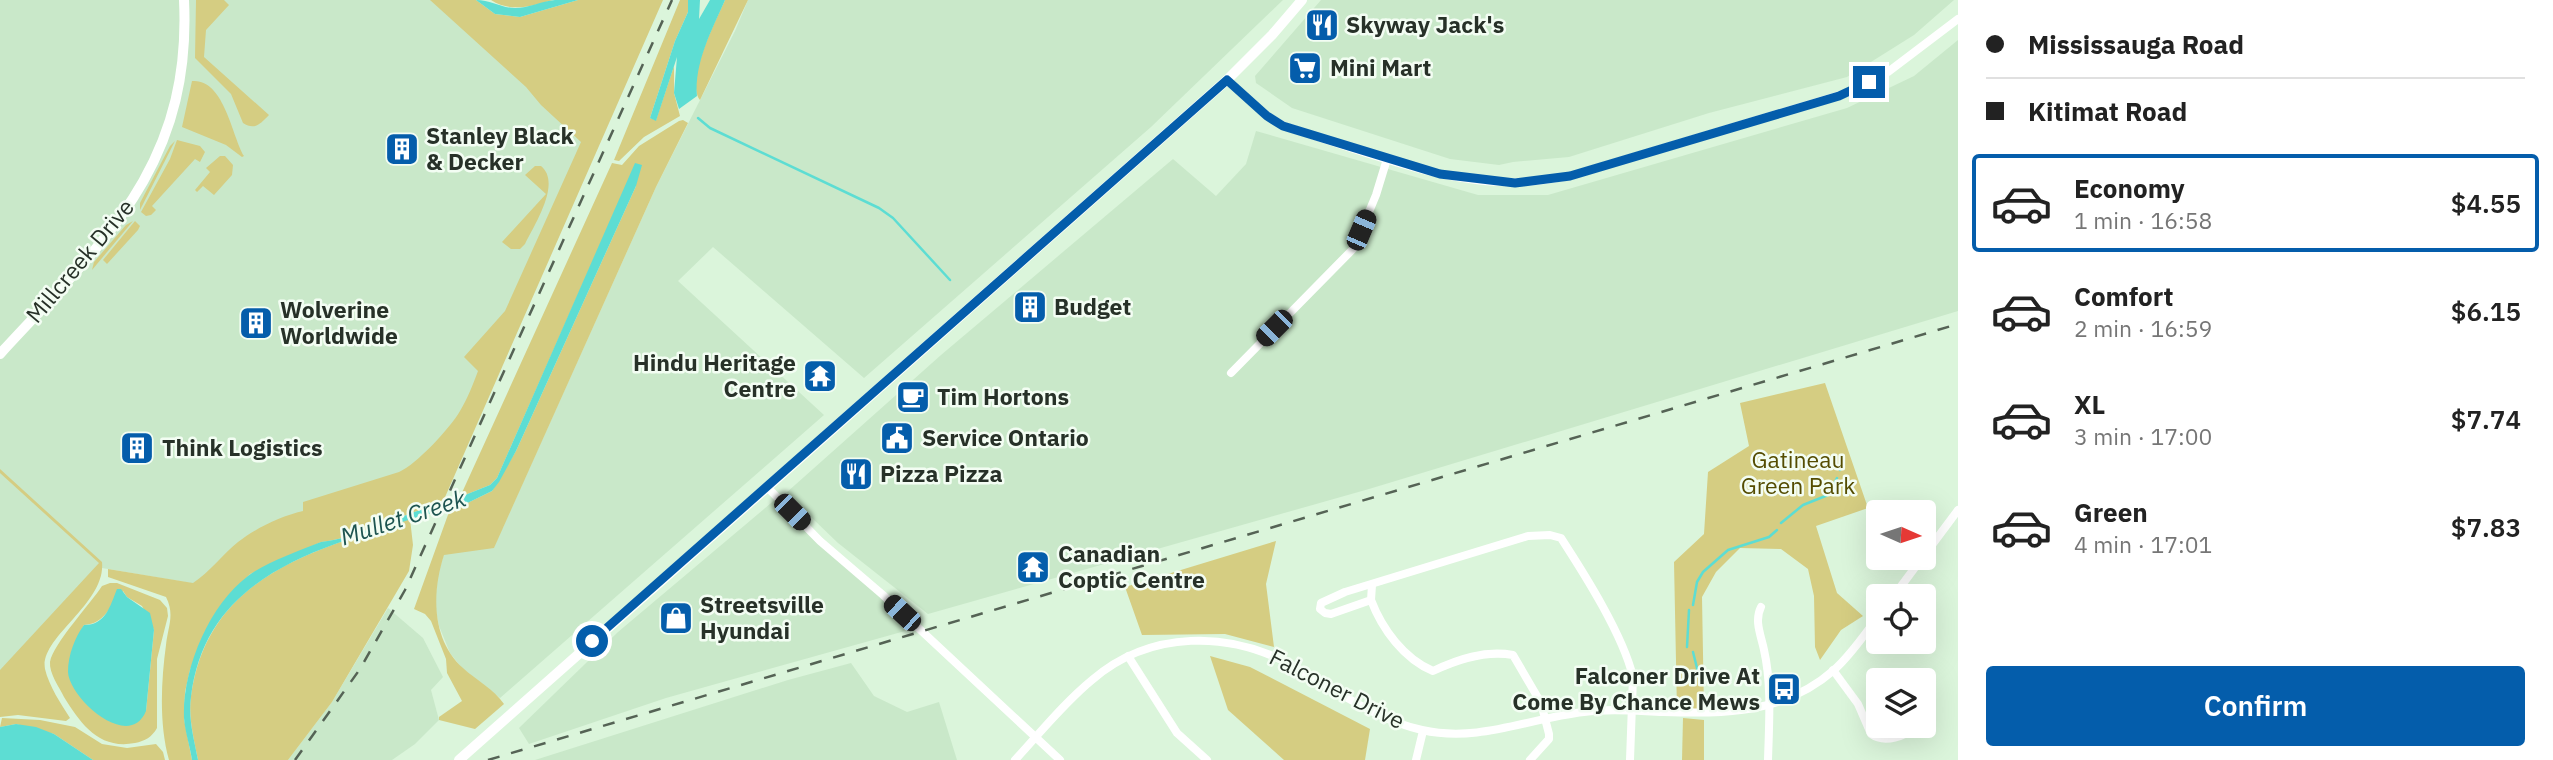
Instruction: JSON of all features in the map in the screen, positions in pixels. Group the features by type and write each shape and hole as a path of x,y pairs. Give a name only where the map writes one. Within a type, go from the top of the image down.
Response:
{"main road":[{"name":"Millcreek Drive","path":"0,354 105,239 127,209 151,168 168,129 180,79 184,0"},
{"path":"459,760 1227,80 1275,32 1302,0"}],"street":[{"path":"1227,80 1267,116 1283,126 1440,174 1527,182 1570,176 1850,92 1888,72 1958,19"},
{"path":"1231,373 1354,248 1376,195 1387,159"},
{"path":"767,487 820,541 883,595 1060,760"},
{"path":"1936,540 1958,510"},
{"path":"1371,600 1331,614 1320,609 1321,603 1328,598 1528,536 1550,535 1561,538 1630,665 1633,677 1630,760"},
{"path":"1372,585 1371,600 1378,618 1421,666 1433,671 1453,662 1496,652 1513,655 1541,703 1549,739 1530,760"},
{"path":"1761,607 1757,616 1765,655 1769,706 1768,760"},
{"name":"Falconer Drive","path":"1014,760 1092,679 1128,656 1147,648 1189,640 1227,642 1251,647 1292,665 1374,713 1423,731 1448,734 1481,733 1590,711 1716,714 1769,706 1804,689 1833,670 1866,631"},
{"path":"1128,656 1177,733 1207,760"},
{"path":"1833,670 1858,704 1866,722"},
{"path":"1416,760 1423,731"}],"shaded area":[{"path":"0,0 445,0 595,136 439,485 232,590 102,568 0,677"},
{"path":"748,0 1283,0 1151,127 864,378 713,247 678,281 824,415 500,698 461,667 450,653 439,626 436,592 444,554 494,547 656,187"},
{"path":"1321,0 1954,0 1914,35 1847,77 1709,113 1569,157 1499,165 1450,159 1292,108 1256,83 1255,76"},
{"path":"1958,40 1958,311 1369,489 928,614 838,543 786,493 941,355 1173,159 1216,196 1246,164 1256,131 1478,195 1548,195 1847,108 1914,76"},
{"path":"777,498 883,595 905,631 666,698 529,744 519,728 618,632"},
{"path":"388,608 423,638 443,677 431,690 439,720 415,744 392,760 288,760 332,702"},
{"path":"851,663 874,696 907,712 939,702 957,760 535,760 788,680"}],"green space":[{"path":"196,0 224,0 229,5 206,30 204,57 269,115 258,125 243,123 231,94 195,58"},
{"path":"430,0 476,0 495,14 520,17 578,0 663,0 442,504 352,535 321,542 250,574 221,605 205,632 190,670 185,692 184,719 192,760 169,760 164,732 162,688 170,621 169,603 166,597 108,577 108,569 193,583 245,537 278,519 303,511 303,502 399,472 423,454 449,426 465,401 478,371 464,357 505,311 581,142 541,105 526,87"},
{"path":"491,0 553,0 514,7"},
{"path":"680,0 688,0 688,12 675,41 650,118 656,120 674,66 674,93 680,116 644,137 619,161 614,160"},
{"path":"725,0 748,0 700,100 696,91 699,65"},
{"path":"192,81 203,83 219,98 244,156 226,145 182,127"},
{"path":"683,120 688,123 656,187 494,548 444,555 436,599 445,643 463,668 504,704 475,729 439,720 439,717 462,701 447,673 446,659 431,621 425,614 414,609 449,512 492,491 516,451 636,186 636,163 497,478 490,485 460,497 612,163 622,165 639,146"},
{"path":"177,140 200,146 205,152 200,162 195,159 152,206 156,210 146,216 141,212 170,159"},
{"path":"175,141 140,210 140,203"},
{"path":"220,156 225,156 233,165 232,175 214,195 203,186 197,192 195,190 210,172 206,168"},
{"path":"535,166 541,166 547,173 548,193 525,244 520,249 511,249 502,242 546,194 525,175"},
{"path":"133,221 92,270 94,262 126,225"},
{"path":"135,221 140,226 138,230 107,264 103,260"},
{"name":"Gatineau Green Park","path":"1825,383 1866,509 1816,526 1837,593 1863,616 1841,630 1820,660 1815,647 1814,596 1808,569 1781,549 1740,548 1716,572 1702,597 1704,711 1677,711 1674,562 1704,534 1708,472 1749,446 1740,403"},
{"path":"0,469 102,562 94,592 61,632 46,657 45,669 49,682 70,718 66,721 18,715 0,717 0,670 99,563 0,473"},
{"path":"410,519 413,545 409,571 332,702 288,760 198,760 190,712 191,696 201,655 219,622 242,596 270,574 337,543"},
{"path":"1276,541 1266,584 1274,647 1225,634 1142,635 1125,587"},
{"path":"117,583 160,600 167,608 168,616 157,659 157,728 148,738 135,743 111,743 92,733 77,717 51,671 50,662 58,645 102,586","holes":["123,591 127,597 142,606 154,630 146,711 72,684 70,676 72,653 84,625 102,617"]},
{"path":"1210,656 1250,667 1370,729 1365,760 1284,760 1228,710"},
{"path":"2,718 40,720 75,727 102,744 127,748 156,744 163,752 165,760 93,760 54,734 16,724 0,727"},
{"path":"1683,718 1704,720 1704,760 1682,760"}],"water":[{"path":"476,0 515,8 550,1 578,0 520,17 495,14"},
{"path":"688,0 700,0 699,19 710,0 725,0 701,59 697,96 679,109 674,93 677,57 656,121 650,118 675,41 688,12"},
{"path":"635,163 642,165 636,186 516,451 492,491 449,512 457,495 460,497 490,485 497,478"},
{"path":"442,504 436,513 388,526 312,553 277,571 246,592 220,620 201,654 190,705 198,760 192,760 184,718 188,680 193,660 210,621 234,588 273,561 321,542 352,535"},
{"path":"117,589 121,589 127,597 150,613 154,630 146,711 138,722 127,726 114,724 89,707 78,695 68,672 71,653 81,630 84,625 102,618"},
{"path":"16,724 36,727 54,734 93,760 0,760 0,727"}],"waterway":[{"path":"698,118 710,128 879,208 893,218 950,280"},
{"path":"1840,470 1842,465"},
{"path":"1781,523 1803,505 1828,495 1837,478"},
{"name":"Mullet Creek","path":"439,509 453,505"},
{"path":"1693,605 1697,582 1703,572 1728,550 1769,537 1777,530"},
{"path":"1687,647 1689,610"},
{"path":"1693,652 1701,684"}],"railway":[{"path":"295,760 360,669 405,590 672,0"},
{"path":"488,760 1958,324"}],"place":[{"name":"Skyway Jack's","path":"1322,25"},
{"name":"Mini Mart","path":"1305,68"},
{"name":"Stanley Black & Decker","path":"402,149"},
{"name":"Budget","path":"1030,307"},
{"name":"Wolverine Worldwide","path":"256,323"},
{"name":"Hindu Heritage Centre","path":"820,376"},
{"name":"Tim Hortons","path":"913,397"},
{"name":"Service Ontario","path":"897,438"},
{"name":"Think Logistics","path":"137,448"},
{"name":"Pizza Pizza","path":"856,474"},
{"name":"Canadian Coptic Centre","path":"1033,567"},
{"name":"Streetsville Hyundai","path":"676,618"},
{"name":"Falconer Drive At Come By Chance Mews","path":"1784,689"}],"route":[{"path":"592,641 1227,80 1267,116 1283,126 1440,174 1515,183 1570,176 1839,96 1869,82"}]}
